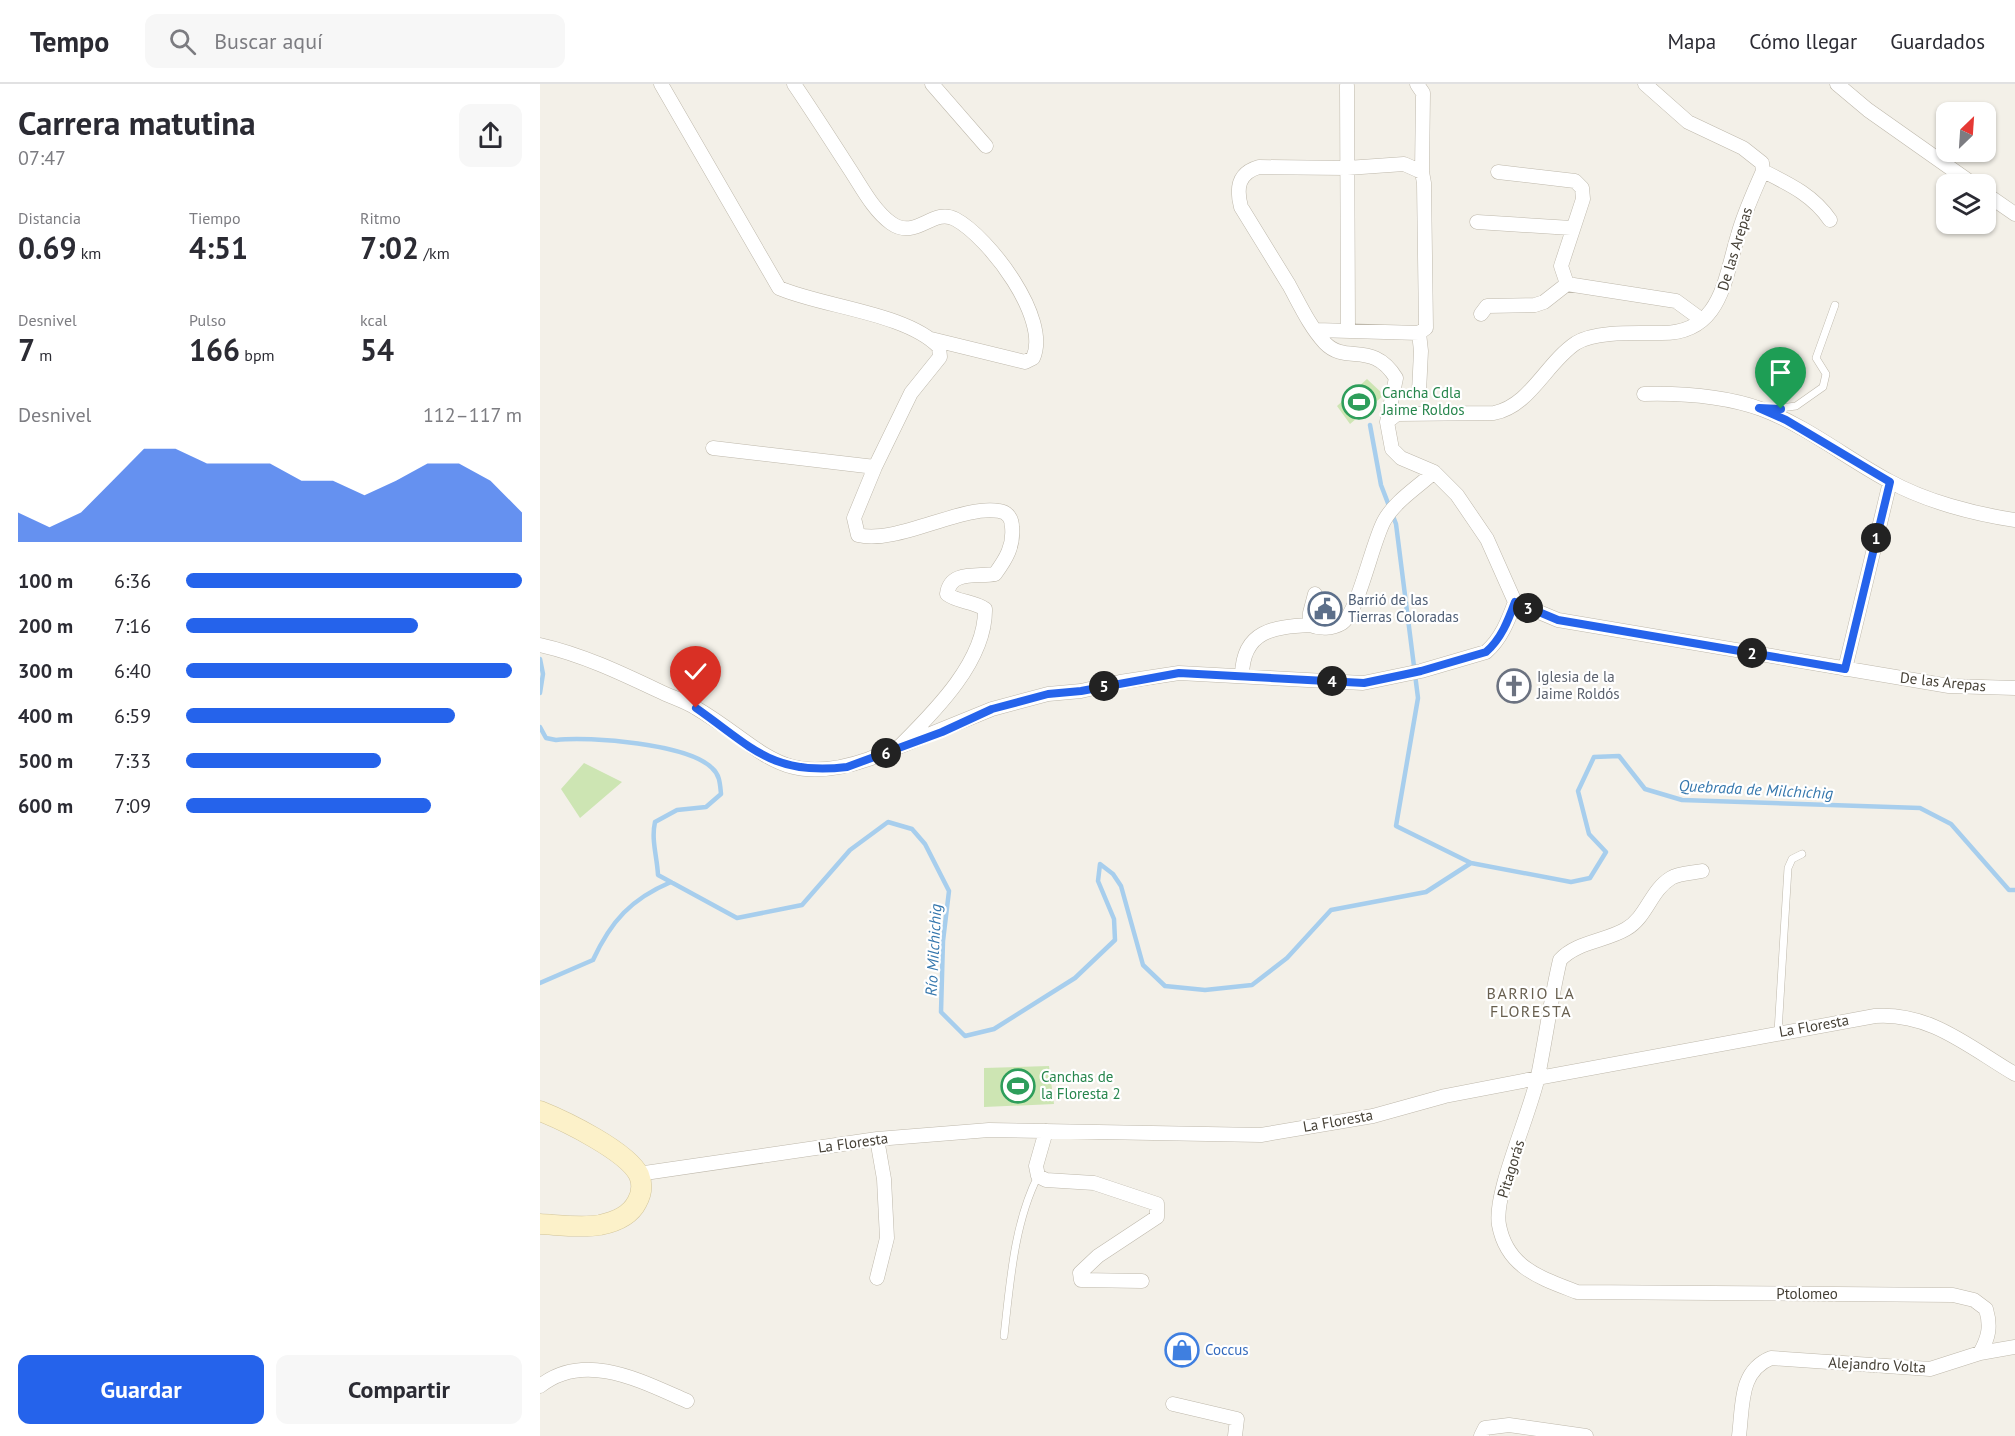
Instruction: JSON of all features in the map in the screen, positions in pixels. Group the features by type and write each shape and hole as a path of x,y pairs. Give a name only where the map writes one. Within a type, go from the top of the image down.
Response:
{"street":[{"path":"661,84 779,288 890,320 931,339 1025,362 1033,358 1037,349 1037,335 1022,296 999,256 981,237 953,218 935,218 921,226 903,229 891,222 860,184 794,84"},
{"path":"932,84 986,146"},
{"path":"1316,330 1419,333 1426,328 1422,172 1423,93 1416,84"},
{"path":"1645,84 1688,122 1753,154 1762,163 1763,171 1806,194 1819,204 1830,220"},
{"path":"1837,84 1868,110 1959,174"},
{"path":"1347,86 1348,332"},
{"path":"545,646 627,676 696,708 761,755 777,763 825,770 847,767 1007,704 1048,694 1081,691 1179,673 1364,683 1415,673 1486,652 1500,636 1515,602 1487,539 1457,495 1434,472 1401,458 1392,449 1387,422 1396,378 1381,360 1371,355 1342,352 1327,345 1241,207 1237,192 1240,178 1248,170 1258,167 1347,168 1404,164 1422,172"},
{"name":"De las Arepas","path":"1387,422 1397,414 1494,413 1509,410 1551,365 1578,342 1608,334 1670,334 1702,320 1719,303 1741,225 1763,171"},
{"path":"1498,172 1575,181 1582,189 1583,199 1571,228 1561,266 1567,284"},
{"path":"1996,201 2015,214"},
{"path":"1477,222 1571,228"},
{"path":"1480,314 1487,306 1544,302 1567,284 1676,301 1702,320"},
{"path":"1419,333 1421,351 1419,392"},
{"path":"900,746 949,693 971,659 981,634 985,609 968,600 951,598 947,594 951,580 959,576 995,574 1011,549 1013,531 1008,515 1000,511 979,512 867,537 858,535 854,518 875,467 911,393 940,357 939,347 931,339"},
{"path":"1644,394 1683,393 1759,408 1786,420 1890,482 1963,509 2015,520"},
{"path":"712,448 875,467"},
{"path":"1242,675 1242,658 1265,630 1278,626 1310,625 1329,628 1342,623 1347,617 1384,521 1400,502 1434,472"},
{"path":"1845,669 1890,482"},
{"path":"1310,625 1310,613 1315,594"},
{"name":"De las Arepas","path":"1515,602 1558,620 1949,686 2015,688"},
{"name":"Pitagorás","path":"1577,1292 1534,1276 1512,1257 1498,1224 1501,1193 1538,1078 1560,960 1575,948 1604,941 1640,921 1662,884 1673,876 1702,871"},
{"name":"La Floresta","path":"638,1174 876,1139 989,1130 1261,1135 1373,1116 1445,1096 1778,1032 1897,1014 1928,1021 2015,1074"},
{"path":"540,1111 613,1151 638,1174 641,1194 628,1214 616,1220 597,1225 540,1224"},
{"path":"1046,1131 1036,1166 1038,1176 1046,1180 1094,1184 1157,1204 1160,1208 1157,1217 1098,1256 1080,1273 1080,1280 1089,1282 1142,1281"},
{"path":"876,1139 884,1179 887,1238 877,1278"},
{"name":"Ptolomeo","path":"1577,1292 1953,1295 1974,1300 1986,1309 1990,1323 1987,1340 1980,1353"},
{"name":"Alejandro Volta","path":"1739,1436 1746,1381 1757,1364 1771,1358 1930,1370 1980,1353 2015,1347"},
{"path":"540,1386 567,1373 604,1371 633,1377 687,1401"},
{"path":"1173,1404 1237,1419 1235,1436"},
{"path":"1481,1436 1485,1428 1509,1425 1586,1436"}],"lane":[{"path":"1759,408 1796,406 1823,387 1826,374 1816,358 1834,304"},
{"path":"1778,1032 1788,868 1792,859 1802,854"},
{"path":"1004,1336 1021,1224 1030,1191 1038,1176"}],"green space":[{"name":"Cancha Cdla Jaime Roldos","path":"1367,379 1384,395 1350,424 1337,406"},
{"path":"584,763 622,782 580,818 561,789"},
{"name":"Canchas de la Floresta 2","path":"1049,1066 1054,1104 984,1107 984,1068"}],"waterway":[{"name":"Quebrada de Milchichig","path":"1370,425 1381,485 1396,524 1418,698 1396,826 1471,863 1571,882 1590,878 1606,852 1589,834 1578,791 1594,757 1619,756 1645,789 1682,800 1920,808 1951,824 2009,890 2015,890"},
{"name":"Río Milchichig","path":"540,659 543,674 540,693"},
{"name":"Río Milchichig","path":"540,727 546,738 591,739 661,748 700,760 712,768 718,777 721,794 706,807 677,810 655,822 654,842 658,875 737,918 802,905 850,850 888,822 912,829 925,844 949,891 943,941 941,1012 965,1036 994,1029 1075,978 1115,940 1114,919 1098,881 1100,864 1113,874 1121,886 1143,965 1165,986 1205,990 1252,985 1287,958 1331,910 1426,892 1471,863"},
{"path":"540,983 593,960 607,934 624,913 644,896 671,882"}],"place":[{"name":"Cancha Cdla Jaime Roldos","path":"1359,402"},
{"name":"Barrió de las Tierras Coloradas","path":"1325,609"},
{"name":"Iglesia de la Jaime Roldós","path":"1514,686"},
{"name":"Canchas de la Floresta 2","path":"1018,1086"},
{"name":"Coccus","path":"1182,1350"}],"district":[{"name":"BARRIO LA FLORESTA","path":"1531,1002"}],"route":[{"path":"696,708 761,755 777,763 825,770 847,767 894,750 1014,701 1048,694 1081,691 1120,682 1179,673 1364,683 1409,674 1486,652 1495,644 1508,622 1515,602 1558,620 1845,669 1890,482 1786,420 1759,408 1781,409"}]}
